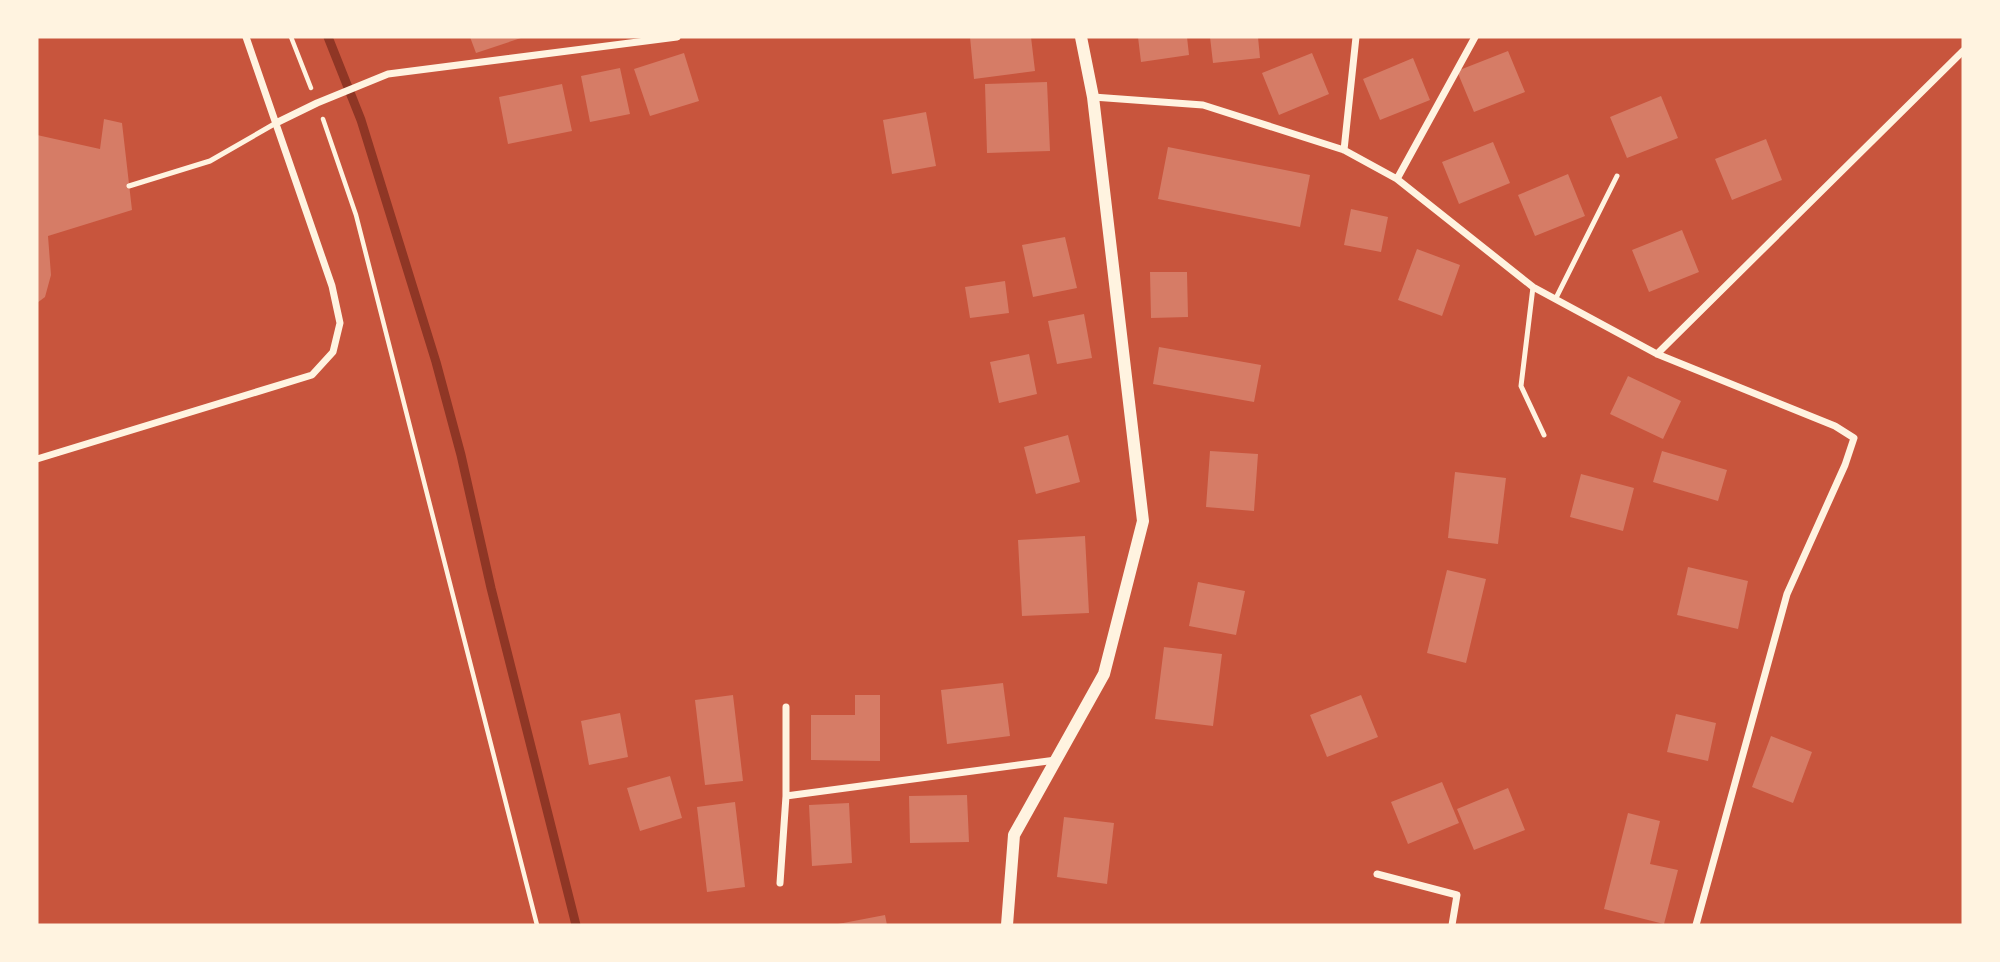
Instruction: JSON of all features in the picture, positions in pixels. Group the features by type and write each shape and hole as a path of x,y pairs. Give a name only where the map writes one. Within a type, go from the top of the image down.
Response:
{"street":[{"path":"37,459 312,374 333,352 340,323 332,286 246,37"},
{"path":"276,123 388,74 677,37"},
{"path":"1007,925 1014,835 1104,674 1143,521 1093,97 1081,37"},
{"path":"1344,150 1356,37"},
{"path":"1397,179 1475,37"},
{"path":"1657,354 1963,51"},
{"path":"1093,97 1203,105 1344,150 1397,179 1533,287 1657,354 1835,426 1854,438 1845,465 1787,594 1696,925"},
{"path":"780,883 786,796 786,707"},
{"path":"786,796 1056,760"},
{"path":"1377,874 1457,895 1452,925"}],"lane":[{"path":"129,186 210,161 276,123"},
{"path":"1556,298 1617,176"},
{"path":"1533,287 1521,386 1544,435"}],"path":[{"path":"291,37 356,215 537,925"}],"building":[{"path":"470,37 524,37 476,53"},
{"path":"970,37 1031,37 1035,71 974,79"},
{"path":"1138,37 1187,37 1189,55 1141,62"},
{"path":"1210,37 1258,37 1260,58 1213,63"},
{"path":"1508,51 1525,92 1474,112 1457,71"},
{"path":"684,53 699,101 650,116 634,69"},
{"path":"1312,53 1329,94 1279,115 1262,73"},
{"path":"1413,58 1430,100 1380,120 1363,79"},
{"path":"620,68 630,114 590,122 581,76"},
{"path":"1047,82 1050,151 987,153 985,84"},
{"path":"562,84 572,131 508,144 499,97"},
{"path":"1661,96 1678,138 1627,158 1610,117"},
{"path":"926,112 936,166 892,174 883,120"},
{"path":"104,119 122,123 132,210 48,236 51,275 45,297 37,303 37,135 100,149"},
{"path":"1766,139 1782,180 1732,200 1715,159"},
{"path":"1493,142 1510,183 1459,204 1442,162"},
{"path":"1168,147 1310,175 1300,227 1158,199"},
{"path":"1568,174 1585,216 1535,236 1518,195"},
{"path":"1351,209 1388,217 1381,252 1344,245"},
{"path":"1682,230 1699,272 1649,292 1632,250"},
{"path":"1065,237 1077,288 1033,297 1022,245"},
{"path":"1417,249 1460,265 1442,316 1398,300"},
{"path":"1150,272 1187,272 1188,317 1151,318"},
{"path":"1005,281 1009,313 970,318 965,287"},
{"path":"1084,314 1092,358 1057,364 1048,321"},
{"path":"1159,347 1261,365 1254,402 1153,384"},
{"path":"1029,354 1037,394 999,403 990,362"},
{"path":"1628,376 1681,401 1663,439 1610,414"},
{"path":"1068,435 1080,482 1036,494 1024,447"},
{"path":"1210,451 1258,454 1254,511 1206,507"},
{"path":"1662,451 1727,470 1718,501 1653,482"},
{"path":"1455,472 1506,478 1498,544 1448,538"},
{"path":"1581,474 1634,488 1623,531 1570,517"},
{"path":"1085,536 1089,613 1022,616 1018,540"},
{"path":"1688,567 1748,581 1738,629 1677,615"},
{"path":"1447,570 1486,579 1466,663 1427,653"},
{"path":"1198,582 1245,591 1236,635 1189,626"},
{"path":"1164,647 1222,654 1213,726 1155,719"},
{"path":"1003,683 1010,736 947,744 941,690"},
{"path":"733,695 743,781 705,785 695,700"},
{"path":"855,695 880,695 880,761 811,760 811,715 855,715"},
{"path":"1361,695 1378,737 1327,757 1310,715"},
{"path":"620,713 628,757 589,765 581,721"},
{"path":"1676,714 1716,723 1708,761 1667,752"},
{"path":"1771,736 1812,752 1793,803 1752,787"},
{"path":"670,776 682,818 640,831 627,788"},
{"path":"1442,782 1459,823 1408,844 1391,802"},
{"path":"1508,788 1525,830 1474,850 1457,809"},
{"path":"967,795 969,842 910,843 909,796"},
{"path":"735,802 745,887 707,892 697,807"},
{"path":"849,803 852,863 812,866 809,805"},
{"path":"1628,813 1660,821 1650,864 1678,870 1664,924 1604,909"},
{"path":"1064,817 1114,823 1107,884 1057,877"},
{"path":"885,915 887,925 838,925 838,924"}],"waterway":[{"path":"328,37 361,120 436,362 576,925"}]}
